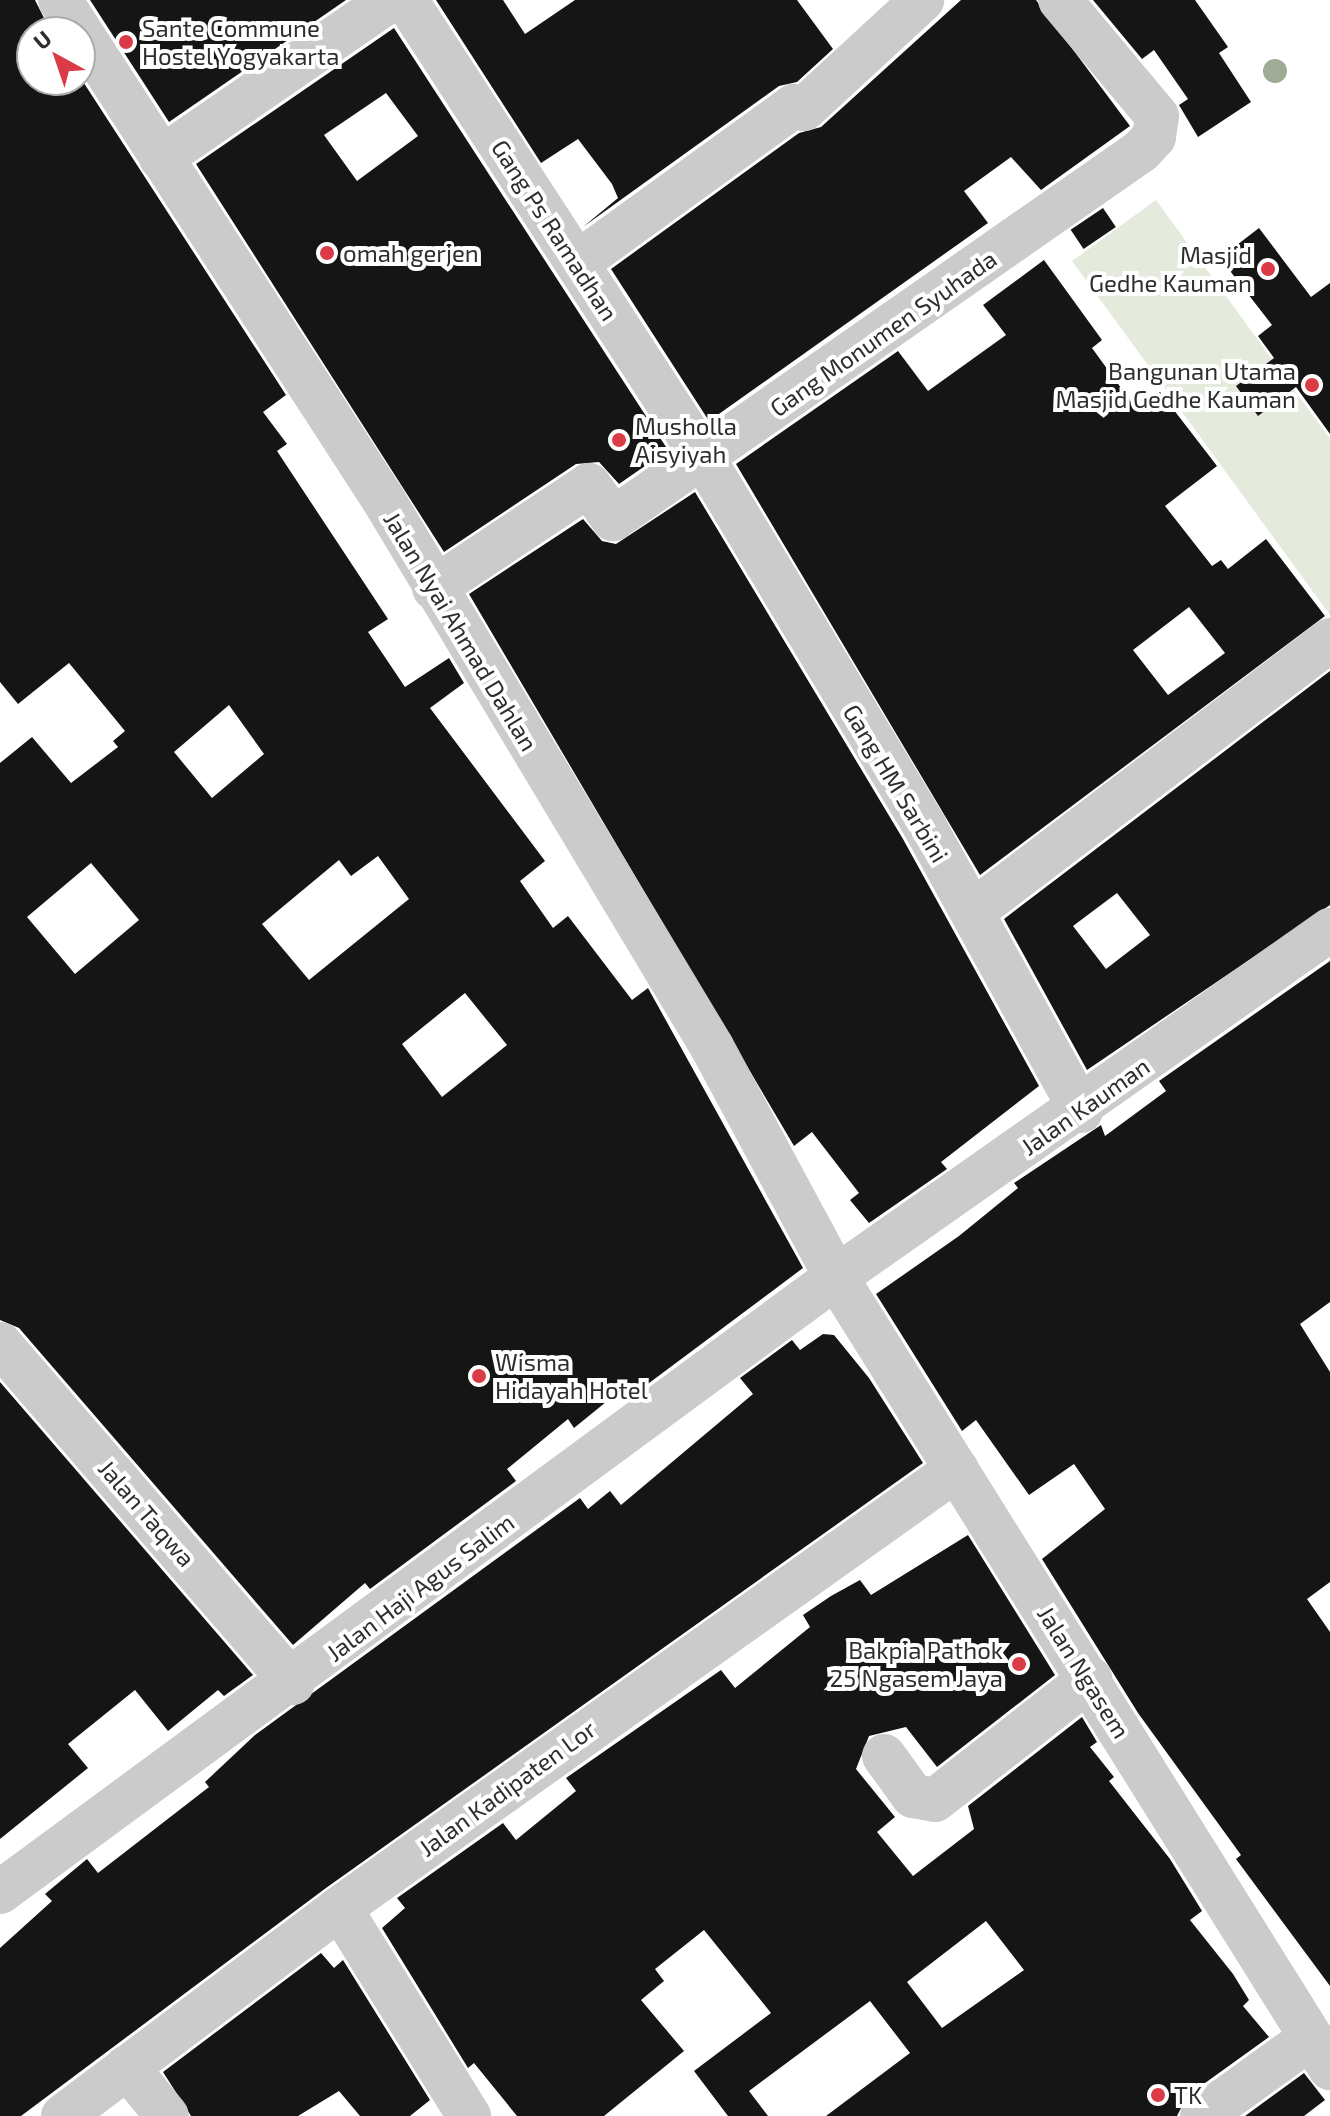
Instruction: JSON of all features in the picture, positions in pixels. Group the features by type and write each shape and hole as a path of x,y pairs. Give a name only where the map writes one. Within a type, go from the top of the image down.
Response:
{"street":[{"name":"Jalan Nyai Ahmad Dahlan","path":"60,0 434,588 712,1047 836,1277"},
{"path":"161,158 390,0"},
{"name":"Gang Ps Ramadhan","path":"406,0 704,459"},
{"path":"577,263 794,106 804,109 922,0"},
{"name":"Gang Monumen Syuhada","path":"434,588 589,485 613,519 704,459 1141,151 1157,125 1149,103 1060,0"},
{"name":"Gang HM Sarbini","path":"704,459 972,912 1081,1111"},
{"path":"972,912 1330,640"},
{"name":"Jalan Kauman","path":"836,1277 1081,1111 1330,930"},
{"name":"Jalan Ngasem","path":"836,1277 1090,1679 1319,2053"},
{"name":"Jalan Haji Agus Salim","path":"0,1892 293,1683 836,1277"},
{"name":"Jalan Taqwa","path":"0,1344 293,1683"},
{"name":"Jalan Kadipaten Lor","path":"63,2116 340,1908 957,1469"},
{"path":"884,1756 913,1796 935,1800 1090,1679"},
{"path":"340,1908 469,2116"},
{"path":"1202,2116 1319,2053"},
{"path":"127,2067 167,2116"}],"shaded area":[{"path":"1156,200 1330,439 1330,615 1072,261"}],"building":[{"path":"0,0 35,0 43,16 16,16 16,96 92,96 286,395 263,412 287,444 277,451 388,619 368,632 405,687 449,658 464,683 430,708 545,861 520,881 553,928 568,916 632,1000 648,988 803,1268 629,1398 622,1389 574,1428 568,1419 507,1469 516,1481 370,1589 365,1583 293,1645 19,1328 0,1320 0,763 32,737 71,783 118,747 113,741 125,731 69,663 18,704 0,682","holes":["229,705 264,754 212,798 174,752","378,856 409,899 309,980 262,924 339,860 351,876","91,863 139,920 75,974 27,917","465,993 507,1045 442,1097 402,1044"]},
{"path":"90,0 346,0 169,122"},
{"path":"436,0 503,0 525,34 575,0 797,0 833,49 797,82 779,86 583,227 618,198 612,184 578,139 541,163"},
{"path":"961,0 1036,0 1130,126 1041,190 1011,157 964,191 988,223 709,421 611,269 799,133 821,127"},
{"path":"1093,0 1195,0 1228,47 1219,53 1251,102 1198,137 1179,105 1188,99 1154,50 1142,59"},
{"path":"394,28 668,450 619,484 599,462 576,464 444,552 196,164","holes":["386,93 418,136 357,181 324,135"]},
{"path":"1103,208 1116,227 1084,249 1071,230"},
{"path":"1259,228 1311,297 1330,283 1330,434 1296,387 1258,416 1236,386 1274,358 1258,336 1272,325 1220,258"},
{"path":"1044,260 1102,340 1092,348 1137,410 1160,392 1217,466 1165,506 1212,566 1221,560 1228,569 1266,539 1325,616 980,875 736,464 898,351 928,391 1006,335 983,305","holes":["1189,607 1225,653 1168,695 1133,650"]},
{"path":"695,492 903,839 1039,1086 941,1162 947,1169 869,1223 850,1200 859,1193 812,1132 794,1146 469,594 583,519 602,541 616,544"},
{"path":"1330,671 1330,905 1087,1070 1004,919","holes":["1117,893 1150,935 1106,969 1073,926"]},
{"path":"1330,961 1330,1302 1300,1324 1330,1372 1330,1582 1307,1599 1330,1632 1330,1986 1236,1859 1241,1855 1138,1713 1042,1559 1105,1509 1074,1464 1029,1495 976,1420 962,1431 876,1294 959,1236 1018,1188 1014,1183 1101,1125 1105,1136 1166,1091 1159,1081"},
{"path":"823,1334 834,1335 869,1378 923,1463 326,1888 21,2116 0,2116 0,1948 52,1901 45,1894 87,1859 98,1873 209,1787 205,1782 255,1735 580,1498 588,1509 610,1491 621,1505 753,1394 740,1378 792,1340 800,1350"},
{"path":"0,1382 253,1675 224,1696 218,1690 168,1731 135,1690 68,1744 88,1768 0,1839"},
{"path":"968,1535 1055,1675 937,1767 906,1727 869,1736 856,1769 895,1817 877,1832 913,1876 974,1829 968,1806 1082,1717 1097,1742 1090,1747 1114,1777 1109,1781 1170,1859 1202,1911 1190,1920 1233,1974 1249,2000 1243,2006 1269,2037 1187,2096 1177,2116 826,2116 910,2053 870,2001 749,2091 768,2116 728,2116 694,2071 771,2013 704,1930 655,1969 664,1981 641,2000 684,2051 604,2116 517,2116 474,2063 468,2068 382,1928 405,1908 397,1898 503,1823 516,1840 576,1791 566,1778 721,1670 735,1688 810,1627 803,1615 831,1596 860,1580 871,1595","holes":["986,1921 1024,1970 942,2028 907,1982"]},
{"path":"321,1953 334,1968 343,1960 430,2100 410,2116 360,2116 339,2091 298,2116 191,2116 163,2072"},
{"path":"1304,2073 1325,2100 1304,2116 1245,2116"}],"place":[{"name":"Sante Commune Hostel Yogyakarta","path":"126,42"},
{"name":"omah gerjen","path":"327,253"},
{"name":"Masjid Gedhe Kauman","path":"1268,269"},
{"name":"Bangunan Utama Masjid Gedhe Kauman","path":"1312,385"},
{"name":"Musholla Aisyiyah","path":"619,440"},
{"name":"Wisma Hidayah Hotel","path":"479,1376"},
{"name":"Bakpia Pathok 25 Ngasem Jaya","path":"1019,1664"},
{"name":"TK","path":"1158,2095"}]}
